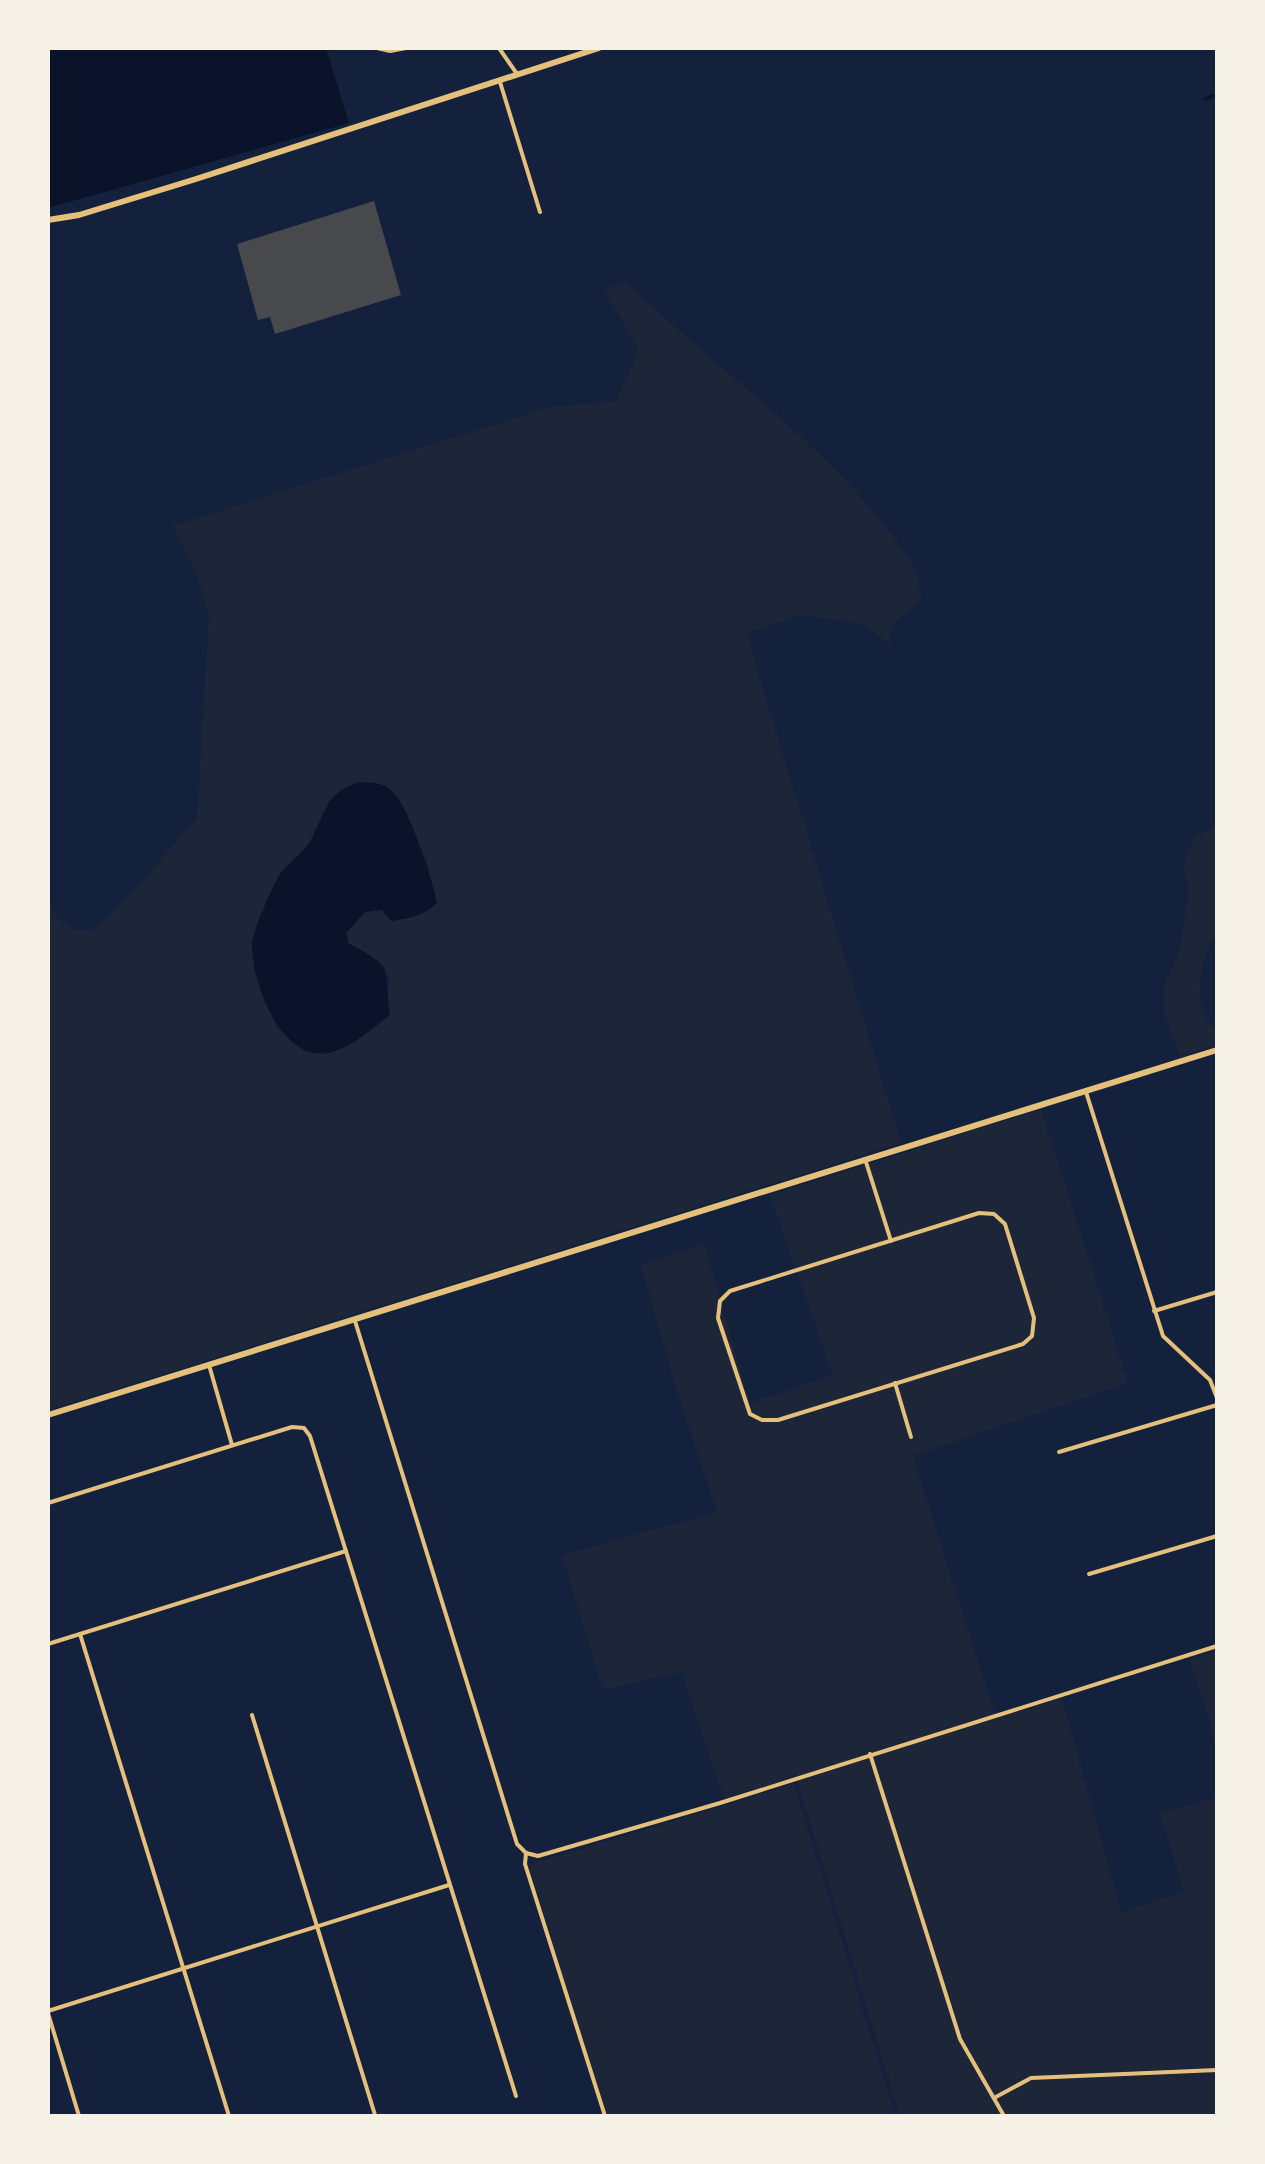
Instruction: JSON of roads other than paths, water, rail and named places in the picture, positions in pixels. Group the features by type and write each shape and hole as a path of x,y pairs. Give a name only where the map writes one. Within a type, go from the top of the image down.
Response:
{"main road":[{"path":"48,220 108,206 599,48"},
{"path":"48,1415 1217,1050"}],"street":[{"path":"377,48 406,48"},
{"path":"499,48 518,76"},
{"path":"500,82 540,212"},
{"path":"1086,1089 1163,1336 1210,1380 1217,1398"},
{"path":"1217,1145 1217,1151"},
{"path":"865,1159 891,1241"},
{"path":"979,1213 994,1214 1005,1224 1034,1318 1032,1336 1023,1344 778,1420 762,1420 750,1414 718,1318 720,1301 730,1291 891,1241 979,1213"},
{"path":"1153,1311 1217,1292"},
{"path":"355,1321 517,1844 526,1853 538,1856 720,1803 1217,1646"},
{"path":"209,1365 232,1445"},
{"path":"895,1383 911,1437"},
{"path":"1059,1452 1217,1405"},
{"path":"48,1503 292,1427 304,1428 310,1436 516,2096"},
{"path":"1089,1574 1217,1536"},
{"path":"48,1644 346,1551"},
{"path":"80,1634 229,2116"},
{"path":"252,1715 375,2115"},
{"path":"870,1754 960,2039 1004,2116"},
{"path":"526,1853 525,1864 605,2116"},
{"path":"79,2116 48,2012 318,1923 449,1885"},
{"path":"994,2098 1031,2078 1217,2070"}],"waterway":[{"path":"1205,99 1217,94"}]}
